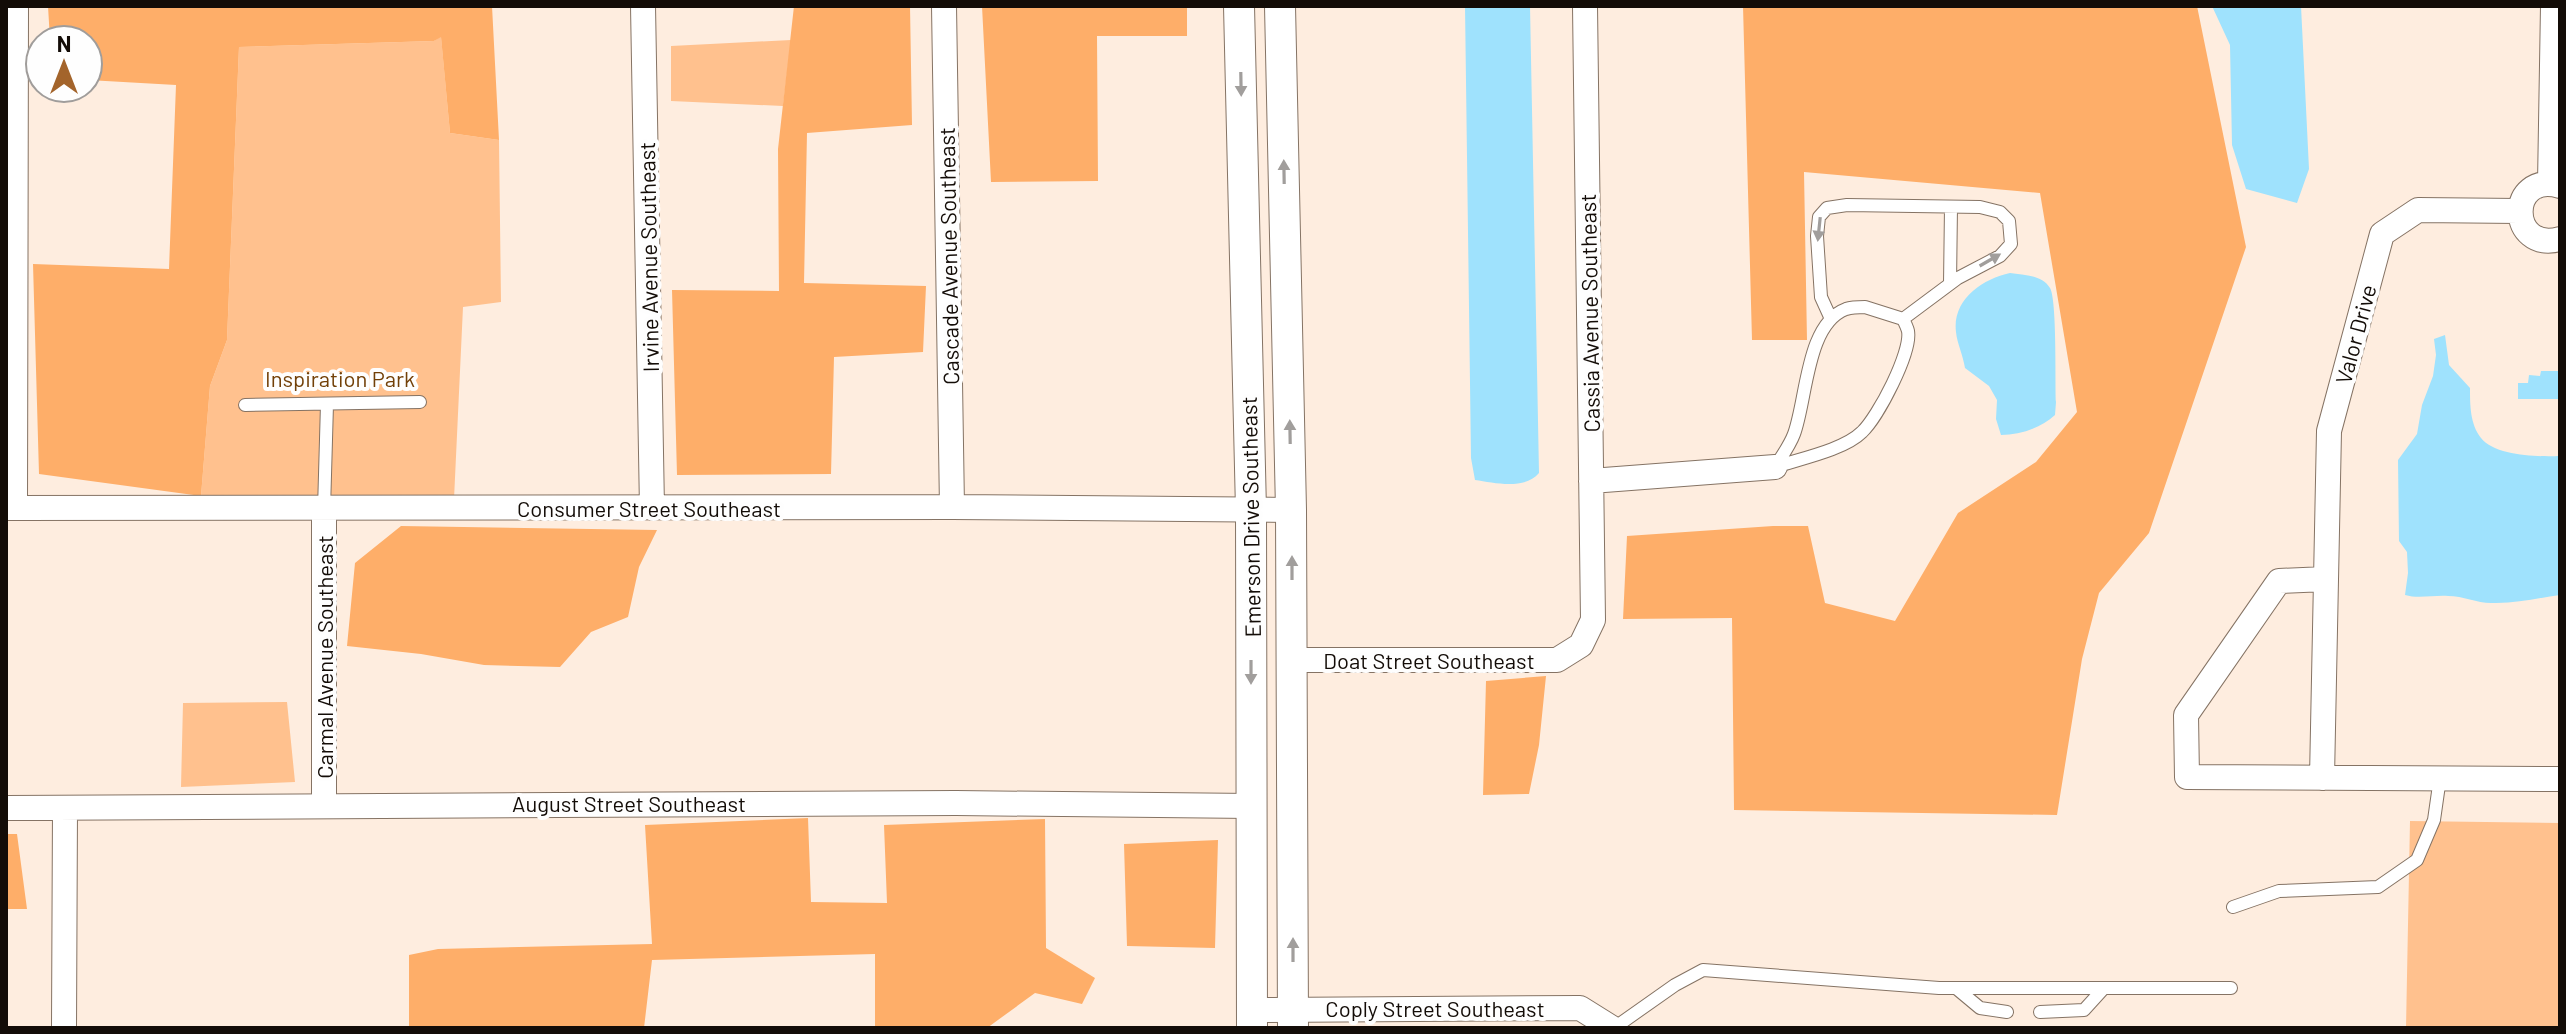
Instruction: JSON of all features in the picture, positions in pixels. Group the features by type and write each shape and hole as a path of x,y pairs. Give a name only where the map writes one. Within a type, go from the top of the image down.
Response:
{"street":[{"path":"10,508 16,6"},
{"name":"Irvine Avenue Southeast","path":"643,6 652,508"},
{"name":"Cascade Avenue Southeast","path":"944,6 952,507"},
{"name":"Emerson Drive Southeast","path":"1239,6 1251,510 1252,1019"},
{"name":"Emerson Drive Southeast","path":"1280,6 1291,510 1293,1018"},
{"name":"Cassia Avenue Southeast","path":"1585,6 1593,620"},
{"path":"2553,6 2555,184 2531,189 2524,196 2519,211 2522,224 2534,237 2543,241 2560,239"},
{"name":"Valor Drive","path":"2322,778 2329,431 2382,234 2418,210 2519,211"},
{"path":"1591,481 1775,467"},
{"name":"Consumer Street Southeast","path":"10,508 952,507 1291,510"},
{"name":"Carmal Avenue Southeast","path":"324,510 324,804"},
{"path":"2326,579 2279,581 2186,715 2187,777 2560,779"},
{"name":"Doat Street Southeast","path":"1292,660 1557,660 1581,645 1593,620"},
{"name":"August Street Southeast","path":"6,808 324,804 1252,806"},
{"path":"64,1028 65,808"},
{"name":"Coply Street Southeast","path":"1252,1019 1580,1008 1613,1028"}],"lane":[{"path":"1831,319 1821,297 1817,236 1819,217 1827,208 1847,205 1980,207 2000,212 2009,221 2011,244 2000,256 1950,284 1903,319"},
{"path":"1950,284 1951,207"},
{"path":"1775,467 1794,436 1810,362 1831,319 1847,309 1865,307 1903,319"},
{"path":"1775,467 1842,445 1862,433 1883,401 1904,354 1908,332 1903,319"},
{"path":"245,405 420,402"},
{"path":"324,510 327,404"},
{"path":"2233,907 2279,891 2378,887 2417,860 2434,820 2440,778"},
{"path":"1613,1028 1675,985 1703,970 1956,988 2231,988"},
{"path":"1956,988 1980,1008 2007,1012"},
{"path":"2040,1012 2084,1010 2104,988"}],"green space":[{"name":"Inspiration Park","path":"441,36 450,133 499,140 501,302 463,307 454,499 201,496 210,386 227,340 239,47 434,41"},
{"path":"791,40 783,106 671,101 671,46"},
{"path":"287,702 295,782 181,787 183,703"},
{"path":"2410,821 2560,823 2560,1028 2406,1028"}],"shaded area":[{"path":"48,6 492,6 499,140 450,133 441,37 434,41 239,47 227,340 210,386 201,496 39,474 33,264 169,269 176,85 104,81 104,24 49,24"},
{"path":"794,6 910,6 912,125 807,133 804,283 926,286 923,352 834,357 831,474 677,475 672,290 779,291 778,149"},
{"path":"982,6 1187,6 1187,36 1097,36 1098,181 991,182"},
{"path":"1743,6 2197,6 2246,247 2149,533 2099,593 2082,659 2057,815 1734,810 1732,618 1623,619 1627,536 1808,526 1825,603 1895,621 1958,513 2036,462 2077,412 2040,193 1804,172 1807,340 1752,340"},
{"path":"401,526 657,530 639,567 628,617 591,632 560,667 484,665 347,646 355,563"},
{"path":"1546,676 1539,745 1529,794 1483,795 1486,681"},
{"path":"808,818 811,902 887,903 884,825 1045,819 1046,948 1095,978 1082,1004 1035,993 987,1028 875,1028 875,954 652,960 644,1028 409,1028 409,955 438,949 652,944 645,825"},
{"path":"6,834 17,834 27,909 6,909"},
{"path":"1218,840 1215,948 1127,946 1124,844"}],"water":[{"path":"1465,6 1530,6 1539,473 1526,482 1518,483 1475,480 1471,458"},
{"path":"2212,6 2301,6 2309,169 2297,203 2246,189 2232,145 2230,45"},
{"path":"2010,273 2038,278 2050,288 2055,324 2056,402 2055,415 2043,424 2023,432 2001,435 1996,419 1997,400 1989,386 1965,368 1956,321 1959,310 1971,293 1989,280"},
{"path":"2445,335 2449,365 2470,388 2473,421 2481,438 2496,449 2507,452 2560,456 2560,595 2486,603 2454,596 2405,595 2407,552 2399,541 2398,460 2417,434 2422,405 2433,376 2436,355 2434,339"},
{"path":"2541,371 2560,371 2560,399 2518,399 2518,383 2528,383 2529,375 2540,376"}]}
